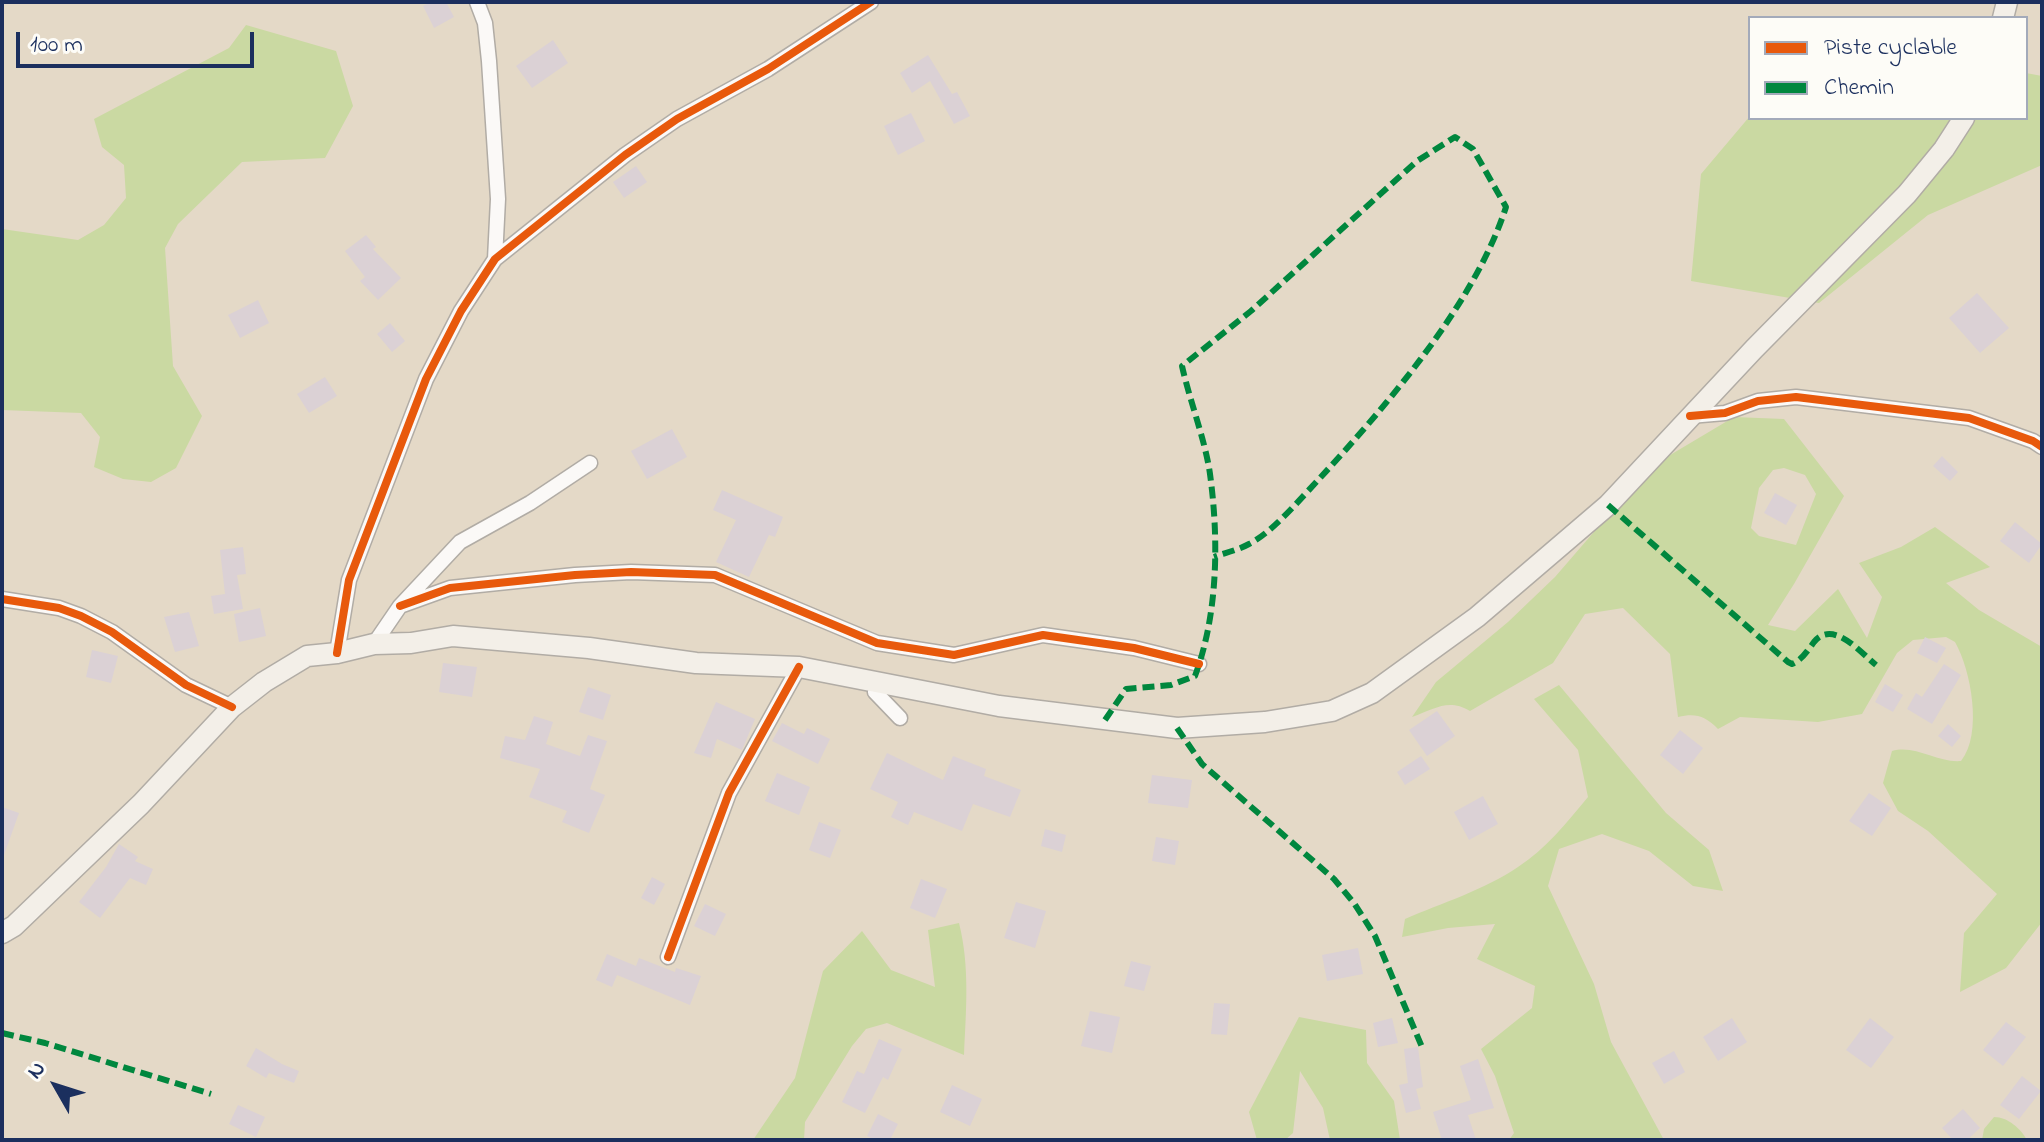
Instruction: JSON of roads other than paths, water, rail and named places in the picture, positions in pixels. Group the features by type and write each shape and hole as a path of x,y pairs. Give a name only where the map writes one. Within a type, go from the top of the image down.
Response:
{"main road":[{"path":"2,933 14,926 141,804 232,707 264,682 307,656 374,644 411,643 453,636 589,648 696,663 799,667 999,706 1177,728 1265,722 1332,711 1372,693 1477,617 1608,505 1690,416 1907,194 1944,149 1963,120"}],"street":[{"path":"477,2 485,23 489,61 498,199 495,259"},
{"path":"337,653 349,580 408,423 426,379 461,311 495,259 625,155 677,119 768,69 871,2"},
{"path":"1690,416 1725,413 1758,401 1796,397 1969,418 2042,447"},
{"path":"374,644 400,606 460,542 530,503 590,463"},
{"path":"400,606 450,588 575,575 631,572 715,575 877,643 954,655 1043,635 1134,648 1199,664"},
{"path":"2,599 59,608 81,616 112,632 186,685 232,707"},
{"path":"668,957 729,793 799,667"},
{"path":"878,682 875,692 900,718"}]}
